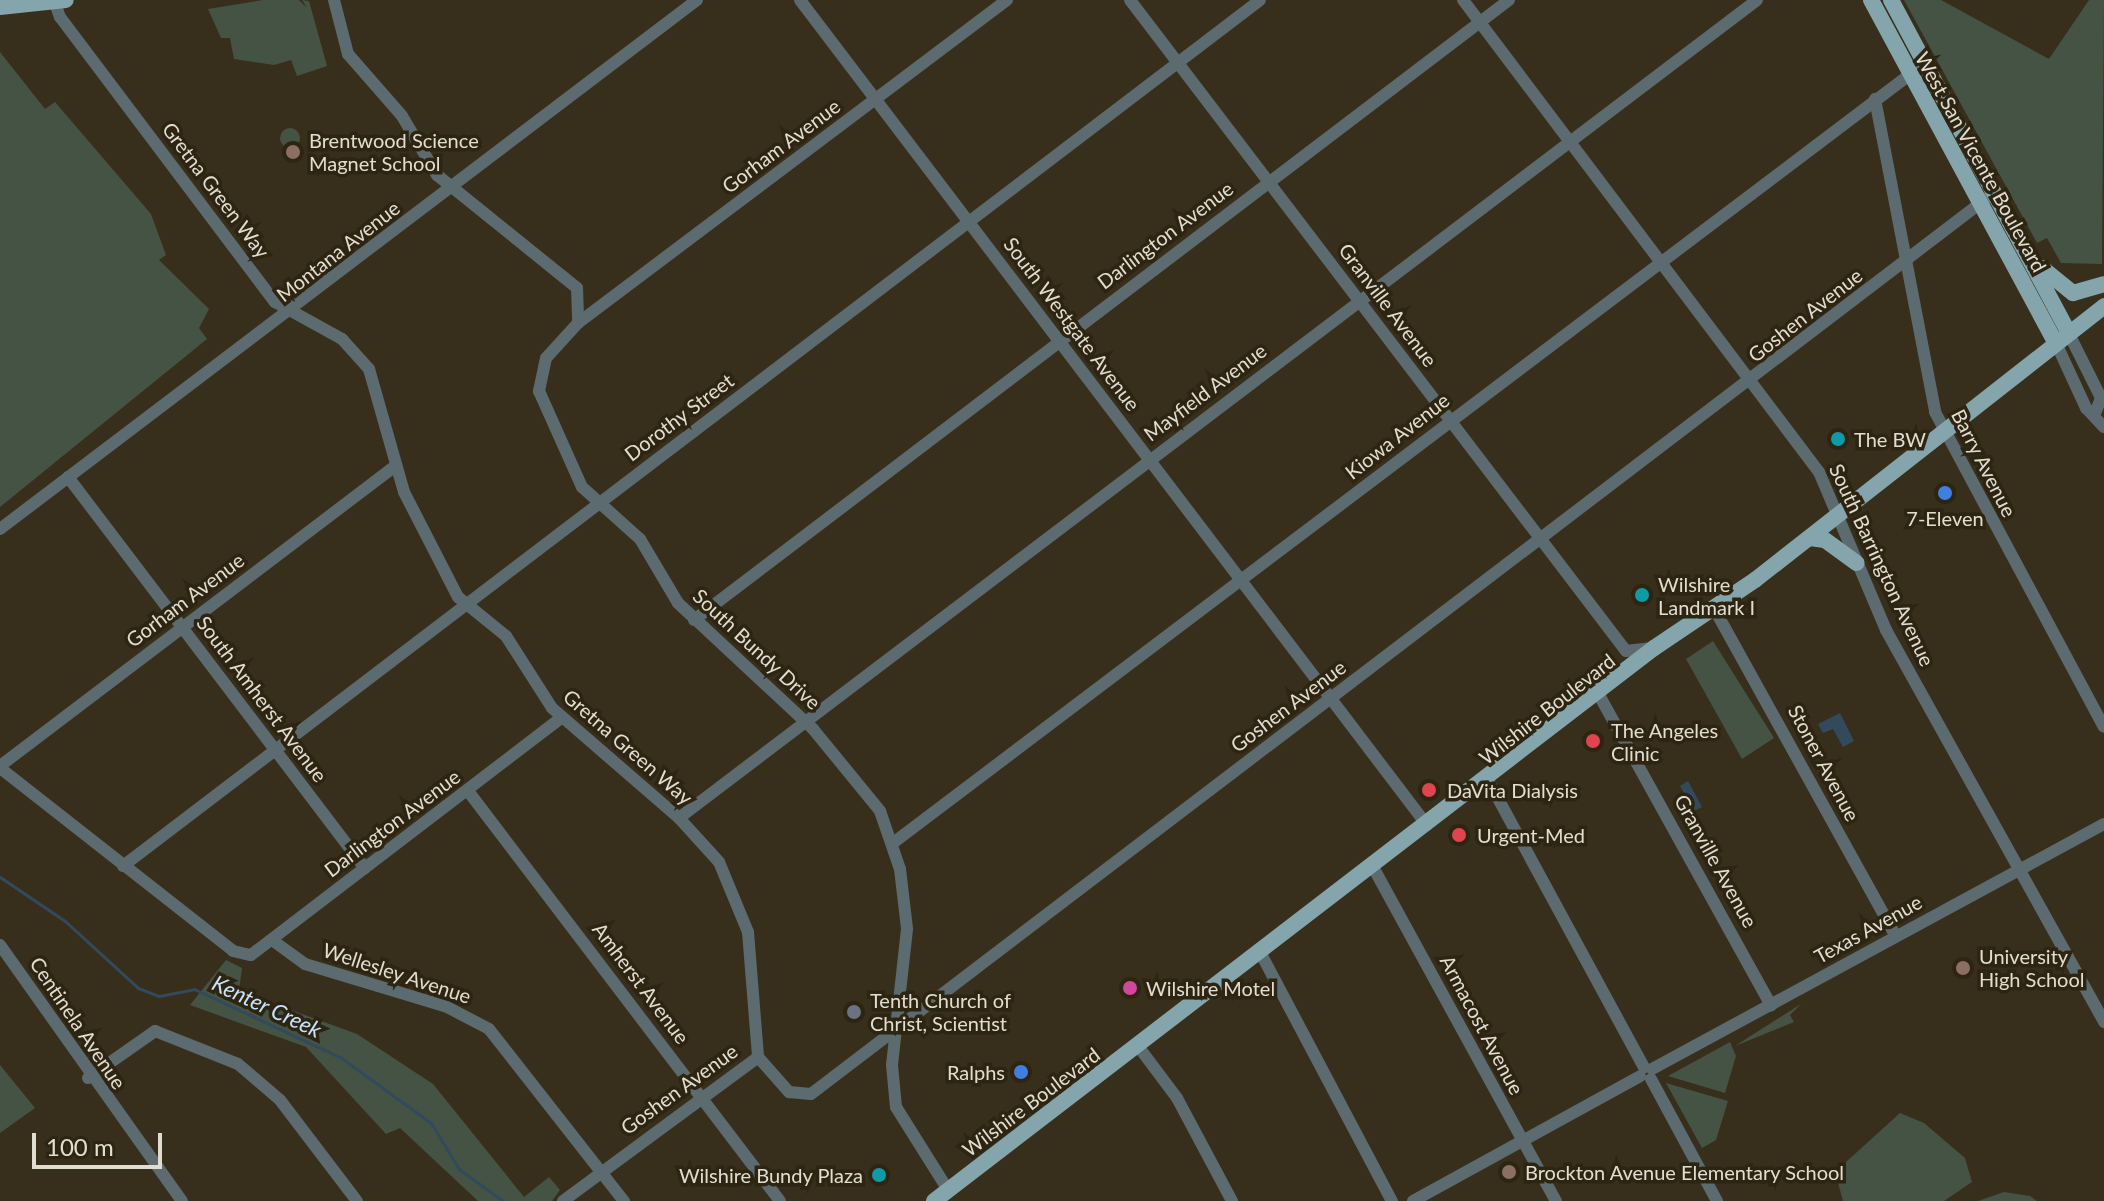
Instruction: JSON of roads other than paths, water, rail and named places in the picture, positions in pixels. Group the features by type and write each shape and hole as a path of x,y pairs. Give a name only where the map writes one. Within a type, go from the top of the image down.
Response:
{"main road":[{"path":"0,7 66,0"},
{"name":"West San Vicente Boulevard","path":"1871,0 1981,205 2062,339"},
{"name":"West San Vicente Boulevard","path":"1891,0 2005,213 2062,339"},
{"path":"2005,213 2053,283 2082,293 2104,284"},
{"name":"Wilshire Boulevard","path":"934,1201 952,1196 1138,1046 1599,695 1654,648 1715,610 1810,538 2104,306"},
{"path":"1810,538 1825,540 1857,563"}],"street":[{"name":"Gretna Green Way","path":"54,0 290,314 342,339 362,359 379,392 395,466 466,604 506,636 561,718 679,818 719,862 739,899 756,986 758,1057"},
{"path":"334,0 348,54 402,116 451,189 568,277 581,305 578,323"},
{"name":"Montana Avenue","path":"0,529 290,314 697,0"},
{"name":"South Westgate Avenue","path":"800,0 1427,825"},
{"name":"Gorham Avenue","path":"578,323 1007,0"},
{"name":"Granville Avenue","path":"1130,0 1626,651 1654,648"},
{"name":"Dorothy Street","path":"123,866 1260,0"},
{"name":"South Barrington Avenue","path":"1463,0 1819,472 1857,563 2019,870 2104,1022"},
{"name":"Darlington Avenue","path":"694,620 1509,0"},
{"name":"Mayfield Avenue","path":"679,818 1757,0"},
{"name":"Kiowa Avenue","path":"893,843 1450,419 1926,63"},
{"name":"Barry Avenue","path":"1875,99 1943,432 2104,727"},
{"path":"1981,205 1989,184"},
{"name":"Goshen Avenue","path":"563,1201 700,1096 758,1057 789,1092 806,1096 1981,205"},
{"name":"South Bundy Drive","path":"578,323 546,358 539,391 545,415 595,505 640,539 694,620 805,722 863,784 893,843 907,929 898,1028 896,1107 952,1196"},
{"path":"2062,339 2101,398 2096,411"},
{"path":"2062,339 2086,408 2096,411 2104,427"},
{"name":"Gorham Avenue","path":"0,767 395,466"},
{"name":"South Amherst Avenue","path":"68,477 365,868"},
{"name":"Stoner Avenue","path":"1715,610 1896,936"},
{"name":"Granville Avenue","path":"1599,695 1771,1005"},
{"name":"Darlington Avenue","path":"123,866 244,956 272,940 561,718"},
{"path":"0,767 123,866"},
{"path":"1488,780 1717,1201"},
{"name":"Amherst Avenue","path":"468,791 780,1201"},
{"name":"Texas Avenue","path":"1413,1201 2104,824"},
{"name":"Armacost Avenue","path":"1373,867 1556,1201"},
{"name":"Wellesley Avenue","path":"272,940 305,964 476,1021 501,1040 624,1201"},
{"name":"Centinela Avenue","path":"0,945 88,1078 182,1201"},
{"path":"1260,952 1392,1201"},
{"path":"88,1078 155,1031 262,1080 357,1201"},
{"path":"1138,1046 1177,1098 1232,1201"}],"water":[{"path":"1840,713 1854,741 1843,747 1833,729 1823,733 1818,724"},
{"path":"1688,781 1702,807 1694,811 1680,786"}],"waterway":[{"name":"Kenter Creek","path":"0,877 65,921 138,988 159,996 194,989 340,1057 431,1123 459,1169 503,1201"}],"place":[{"name":"Brentwood Science Magnet School","path":"293,152"},
{"name":"The BW","path":"1838,439"},
{"name":"7-Eleven","path":"1945,493"},
{"name":"Wilshire Landmark I","path":"1642,595"},
{"name":"The Angeles Clinic","path":"1593,741"},
{"name":"DaVita Dialysis","path":"1429,790"},
{"name":"Urgent-Med","path":"1459,835"},
{"name":"University High School","path":"1963,968"},
{"name":"Wilshire Motel","path":"1130,988"},
{"name":"Tenth Church of Christ, Scientist","path":"854,1012"},
{"name":"Ralphs","path":"1021,1072"},
{"name":"Brockton Avenue Elementary School","path":"1509,1172"},
{"name":"Wilshire Bundy Plaza","path":"879,1175"}]}
